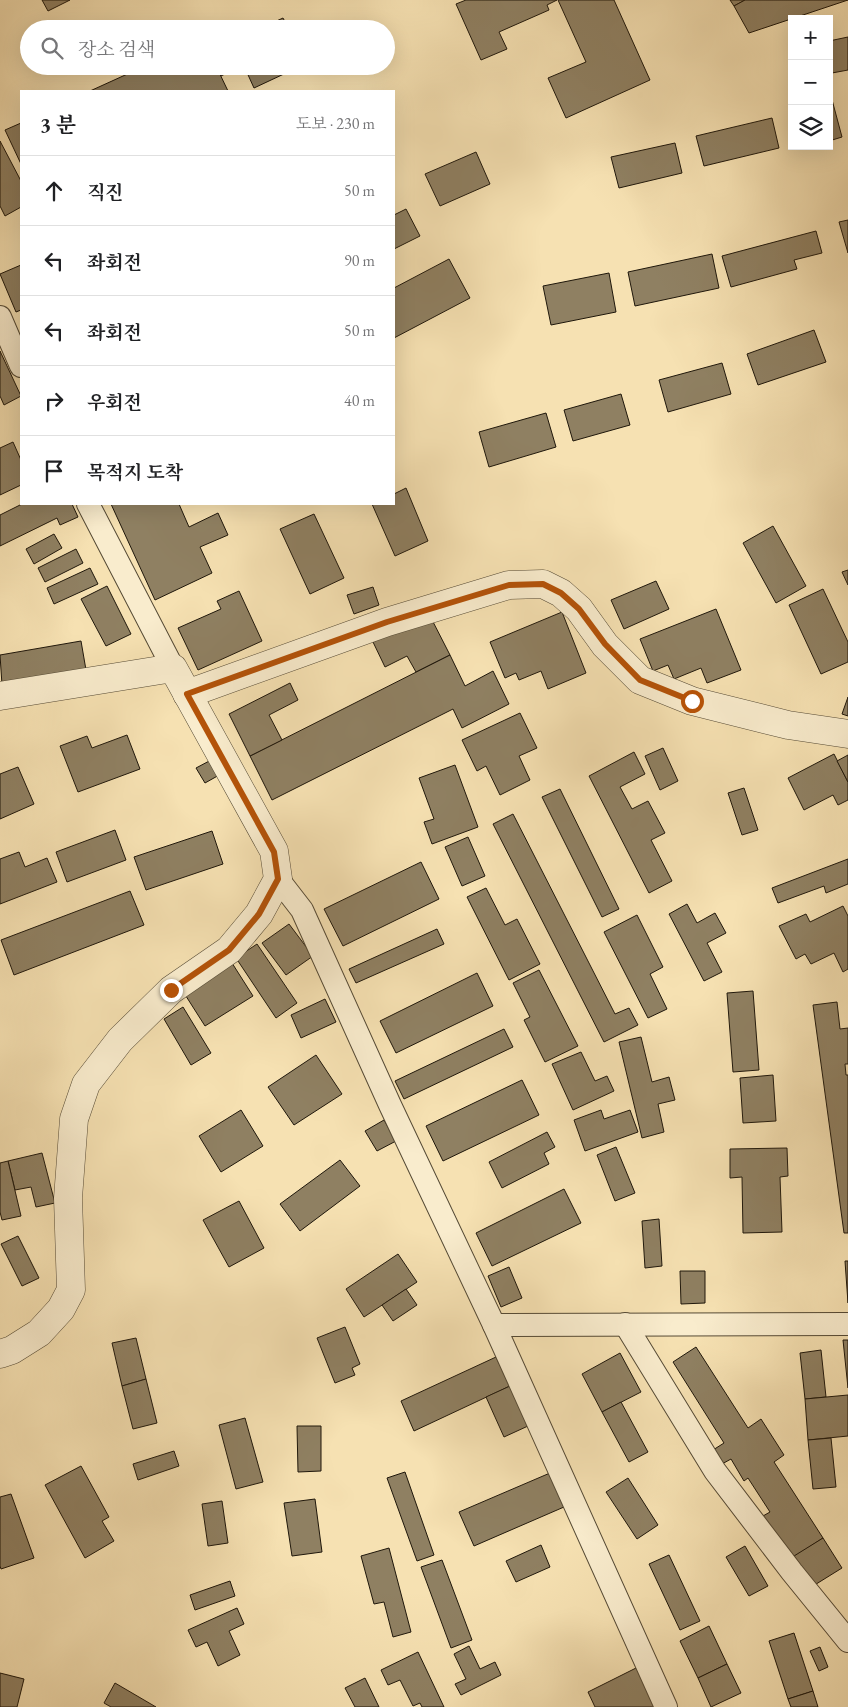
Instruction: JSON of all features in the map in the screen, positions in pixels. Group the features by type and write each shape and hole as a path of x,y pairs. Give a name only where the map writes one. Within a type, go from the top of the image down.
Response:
{"street":[{"path":"0,317 20,364"},
{"path":"89,505 173,668 274,852 278,879 302,910 390,1105 494,1325 666,1707"},
{"path":"187,694 387,622 509,585 543,584 561,593 579,609 605,644 640,680 692,701 788,725 848,734"},
{"path":"0,696 173,668"},
{"path":"0,1354 12,1350 39,1333 61,1309 70,1290 68,1198 74,1118 86,1084 120,1040 171,990 229,950 259,914 278,879"},
{"path":"625,1324 715,1471 792,1572 848,1641"},
{"path":"494,1325 848,1324"}],"building":[{"path":"42,0 70,0 48,11"},
{"path":"466,0 557,0 547,5 549,10 499,32 507,49 481,60 456,4"},
{"path":"558,0 614,0 650,80 566,118 548,78 586,62"},
{"path":"730,0 745,0 734,6"},
{"path":"745,0 848,0 803,15 788,15 788,20 749,33 734,6"},
{"path":"848,37 848,70 833,73 833,40"},
{"path":"125,75 220,75 228,90 92,90"},
{"path":"248,75 282,75 254,88"},
{"path":"833,103 842,137 833,140"},
{"path":"772,118 779,148 704,166 696,136"},
{"path":"20,123 20,162 5,130"},
{"path":"0,141 20,179 20,208 5,216 0,206"},
{"path":"675,143 682,173 619,188 611,157"},
{"path":"476,152 490,184 440,206 425,174"},
{"path":"406,209 420,236 395,248 395,214"},
{"path":"848,220 848,253 839,222"},
{"path":"816,231 822,253 794,260 797,269 731,287 722,256"},
{"path":"712,254 719,288 635,306 628,272"},
{"path":"449,259 470,298 395,337 395,287"},
{"path":"20,265 20,310 16,312 0,274"},
{"path":"609,273 616,312 551,325 543,286"},
{"path":"814,330 826,362 758,385 747,354"},
{"path":"0,351 20,397 4,405 0,396"},
{"path":"722,363 731,394 668,412 659,380"},
{"path":"621,394 630,425 573,441 564,410"},
{"path":"546,413 556,447 489,467 479,432"},
{"path":"13,442 20,458 20,485 0,495 0,448"},
{"path":"406,488 428,541 395,556 372,505 395,505 395,494"},
{"path":"20,505 72,505 78,517 60,525 57,518 0,546 0,515"},
{"path":"111,505 179,505 189,527 218,513 228,535 200,547 212,573 155,600"},
{"path":"314,514 344,578 310,594 280,529"},
{"path":"773,526 806,586 776,603 743,543"},
{"path":"54,534 62,548 34,564 26,549"},
{"path":"76,549 83,563 45,582 38,568"},
{"path":"90,568 98,584 54,604 47,588"},
{"path":"848,570 848,585 842,572"},
{"path":"656,581 669,609 624,629 611,600"},
{"path":"107,586 131,634 106,646 81,599"},
{"path":"373,587 379,605 354,614 347,595"},
{"path":"823,589 848,642 848,662 821,674 789,605"},
{"path":"239,591 262,641 198,670 178,628 221,609 217,601"},
{"path":"716,609 741,670 707,683 701,668 674,679 668,665 653,671 640,639"},
{"path":"562,612 586,673 548,689 541,671 519,680 516,673 505,678 490,642"},
{"path":"429,614 450,655 416,672 407,656 385,667 373,642"},
{"path":"81,641 86,670 2,685 0,655"},
{"path":"450,655 465,686 493,671 509,704 462,728 453,709 272,800 250,756"},
{"path":"290,683 298,700 269,715 282,740 250,756 229,714"},
{"path":"848,697 848,716 842,714"},
{"path":"520,713 537,748 519,756 530,780 500,795 486,766 477,771 462,740"},
{"path":"127,735 140,769 78,792 60,746 87,736 92,748"},
{"path":"663,748 678,781 660,790 645,756"},
{"path":"634,752 645,774 620,787 632,809 648,801 665,833 651,840 672,881 649,893 589,776"},
{"path":"834,754 848,782 848,800 838,805 833,795 804,810 788,778"},
{"path":"848,755 848,782 837,761"},
{"path":"213,759 221,774 205,783 196,768"},
{"path":"455,765 478,827 432,844 424,822 434,819 419,778"},
{"path":"18,767 34,804 0,819 0,774"},
{"path":"744,788 758,830 742,835 728,793"},
{"path":"560,789 619,909 602,917 542,797"},
{"path":"513,814 615,1014 629,1008 638,1025 604,1042 493,824"},
{"path":"115,830 126,860 67,882 56,852"},
{"path":"212,831 223,864 146,890 134,857"},
{"path":"468,837 485,876 462,886 445,847"},
{"path":"19,852 25,867 47,858 57,882 0,904 0,859"},
{"path":"848,859 848,884 826,893 824,886 778,903 772,888"},
{"path":"421,862 439,899 343,946 324,909"},
{"path":"486,888 505,925 517,919 540,964 509,980 467,897"},
{"path":"130,891 144,925 14,975 1,940"},
{"path":"687,904 697,923 715,913 726,933 707,943 722,972 704,981 669,914"},
{"path":"843,906 848,916 848,969 843,972 834,953 811,964 805,954 796,959 779,926 806,914 810,922"},
{"path":"637,915 663,967 650,974 667,1009 648,1018 604,932"},
{"path":"289,924 313,956 286,975 262,943"},
{"path":"437,929 444,944 356,983 349,969"},
{"path":"257,944 297,1003 276,1018 236,958"},
{"path":"232,963 253,996 205,1026 184,993"},
{"path":"539,970 578,1046 545,1062 524,1020 530,1017 513,983"},
{"path":"477,973 493,1006 396,1053 380,1021"},
{"path":"753,991 759,1070 733,1072 727,993"},
{"path":"325,999 336,1022 301,1038 291,1015"},
{"path":"837,1002 840,1029 848,1028 848,1064 845,1064 846,1075 848,1075 848,1233 844,1233 813,1005"},
{"path":"183,1007 211,1053 191,1065 164,1019"},
{"path":"504,1029 513,1047 404,1099 395,1081"},
{"path":"641,1037 652,1082 669,1077 675,1100 658,1104 664,1132 642,1138 619,1042"},
{"path":"581,1052 595,1081 607,1076 614,1091 573,1110 552,1064"},
{"path":"316,1055 342,1094 294,1125 268,1087"},
{"path":"773,1075 776,1121 743,1123 740,1078"},
{"path":"522,1080 539,1115 443,1161 426,1126"},
{"path":"241,1110 263,1146 221,1172 199,1136"},
{"path":"601,1110 604,1119 630,1110 638,1132 585,1151 574,1120"},
{"path":"384,1120 396,1141 377,1151 365,1131"},
{"path":"547,1132 555,1147 544,1153 549,1164 502,1188 489,1162"},
{"path":"616,1147 635,1193 615,1201 597,1155"},
{"path":"787,1148 788,1176 780,1177 782,1232 743,1233 742,1177 730,1178 730,1149"},
{"path":"42,1153 55,1203 36,1207 31,1187 15,1190 8,1161"},
{"path":"340,1160 360,1186 300,1231 280,1204"},
{"path":"8,1161 21,1216 2,1220 0,1212 0,1163"},
{"path":"564,1189 581,1223 492,1266 476,1233"},
{"path":"239,1201 264,1248 229,1267 203,1220"},
{"path":"659,1219 662,1266 645,1268 642,1221"},
{"path":"18,1236 39,1278 22,1286 1,1244"},
{"path":"398,1254 417,1282 364,1317 346,1289"},
{"path":"845,1261 848,1261 848,1303"},
{"path":"509,1267 522,1298 501,1307 488,1276"},
{"path":"680,1271 705,1271 705,1303 681,1304"},
{"path":"406,1289 417,1305 393,1321 382,1305"},
{"path":"345,1327 360,1364 352,1368 355,1375 335,1383 317,1338"},
{"path":"136,1338 146,1379 122,1386 112,1343"},
{"path":"843,1340 848,1340 848,1388"},
{"path":"696,1347 748,1428 761,1419 784,1455 774,1462 823,1538 791,1559 763,1516 770,1512 748,1478 744,1481 731,1459 722,1464 713,1450 724,1443 673,1362"},
{"path":"821,1350 826,1397 805,1399 800,1353"},
{"path":"620,1353 641,1392 602,1412 582,1374"},
{"path":"496,1357 510,1386 414,1431 401,1401"},
{"path":"146,1379 157,1423 133,1429 122,1386"},
{"path":"510,1386 528,1426 504,1437 486,1397"},
{"path":"848,1395 848,1436 808,1440 805,1399"},
{"path":"621,1402 648,1452 629,1462 602,1412"},
{"path":"245,1418 263,1482 236,1489 219,1425"},
{"path":"297,1426 321,1426 321,1471 298,1472"},
{"path":"831,1438 836,1487 813,1489 808,1440"},
{"path":"174,1451 179,1466 138,1480 133,1464"},
{"path":"81,1466 109,1517 102,1521 114,1541 85,1558 45,1485"},
{"path":"405,1472 434,1555 417,1561 387,1478"},
{"path":"550,1473 564,1507 474,1546 459,1512"},
{"path":"628,1478 658,1525 637,1539 606,1492"},
{"path":"11,1494 34,1558 1,1569 0,1497"},
{"path":"315,1499 322,1552 292,1556 284,1503"},
{"path":"222,1501 228,1543 208,1546 202,1504"},
{"path":"823,1538 842,1568 813,1586 794,1556"},
{"path":"541,1545 550,1567 516,1582 506,1561"},
{"path":"745,1546 768,1586 749,1596 726,1557"},
{"path":"389,1548 411,1632 393,1637 384,1602 374,1604 361,1556"},
{"path":"669,1555 700,1621 680,1630 649,1564"},
{"path":"442,1560 472,1640 451,1648 421,1567"},
{"path":"230,1581 235,1596 195,1610 190,1595"},
{"path":"237,1608 244,1624 229,1631 240,1655 218,1666 207,1642 196,1647 188,1630"},
{"path":"709,1626 727,1664 698,1678 680,1641"},
{"path":"794,1633 813,1691 788,1699 769,1641"},
{"path":"469,1646 480,1669 495,1662 501,1675 461,1695 455,1684 466,1679 454,1654"},
{"path":"820,1647 828,1667 819,1671 810,1651"},
{"path":"418,1652 444,1707 422,1707 420,1703 413,1706 400,1680 388,1685 381,1670"},
{"path":"727,1664 741,1693 711,1707 698,1678"},
{"path":"640,1666 654,1707 595,1707 588,1692"},
{"path":"0,1673 24,1679 17,1707 0,1707"},
{"path":"365,1678 379,1707 355,1707 345,1688"},
{"path":"115,1683 156,1707 111,1707 104,1703"},
{"path":"813,1691 818,1707 791,1707 788,1699"}],"route":[{"path":"171,990 229,950 259,914 278,879 274,852 187,694 387,622 509,585 543,584 561,593 579,609 605,644 640,680 692,701"}]}
